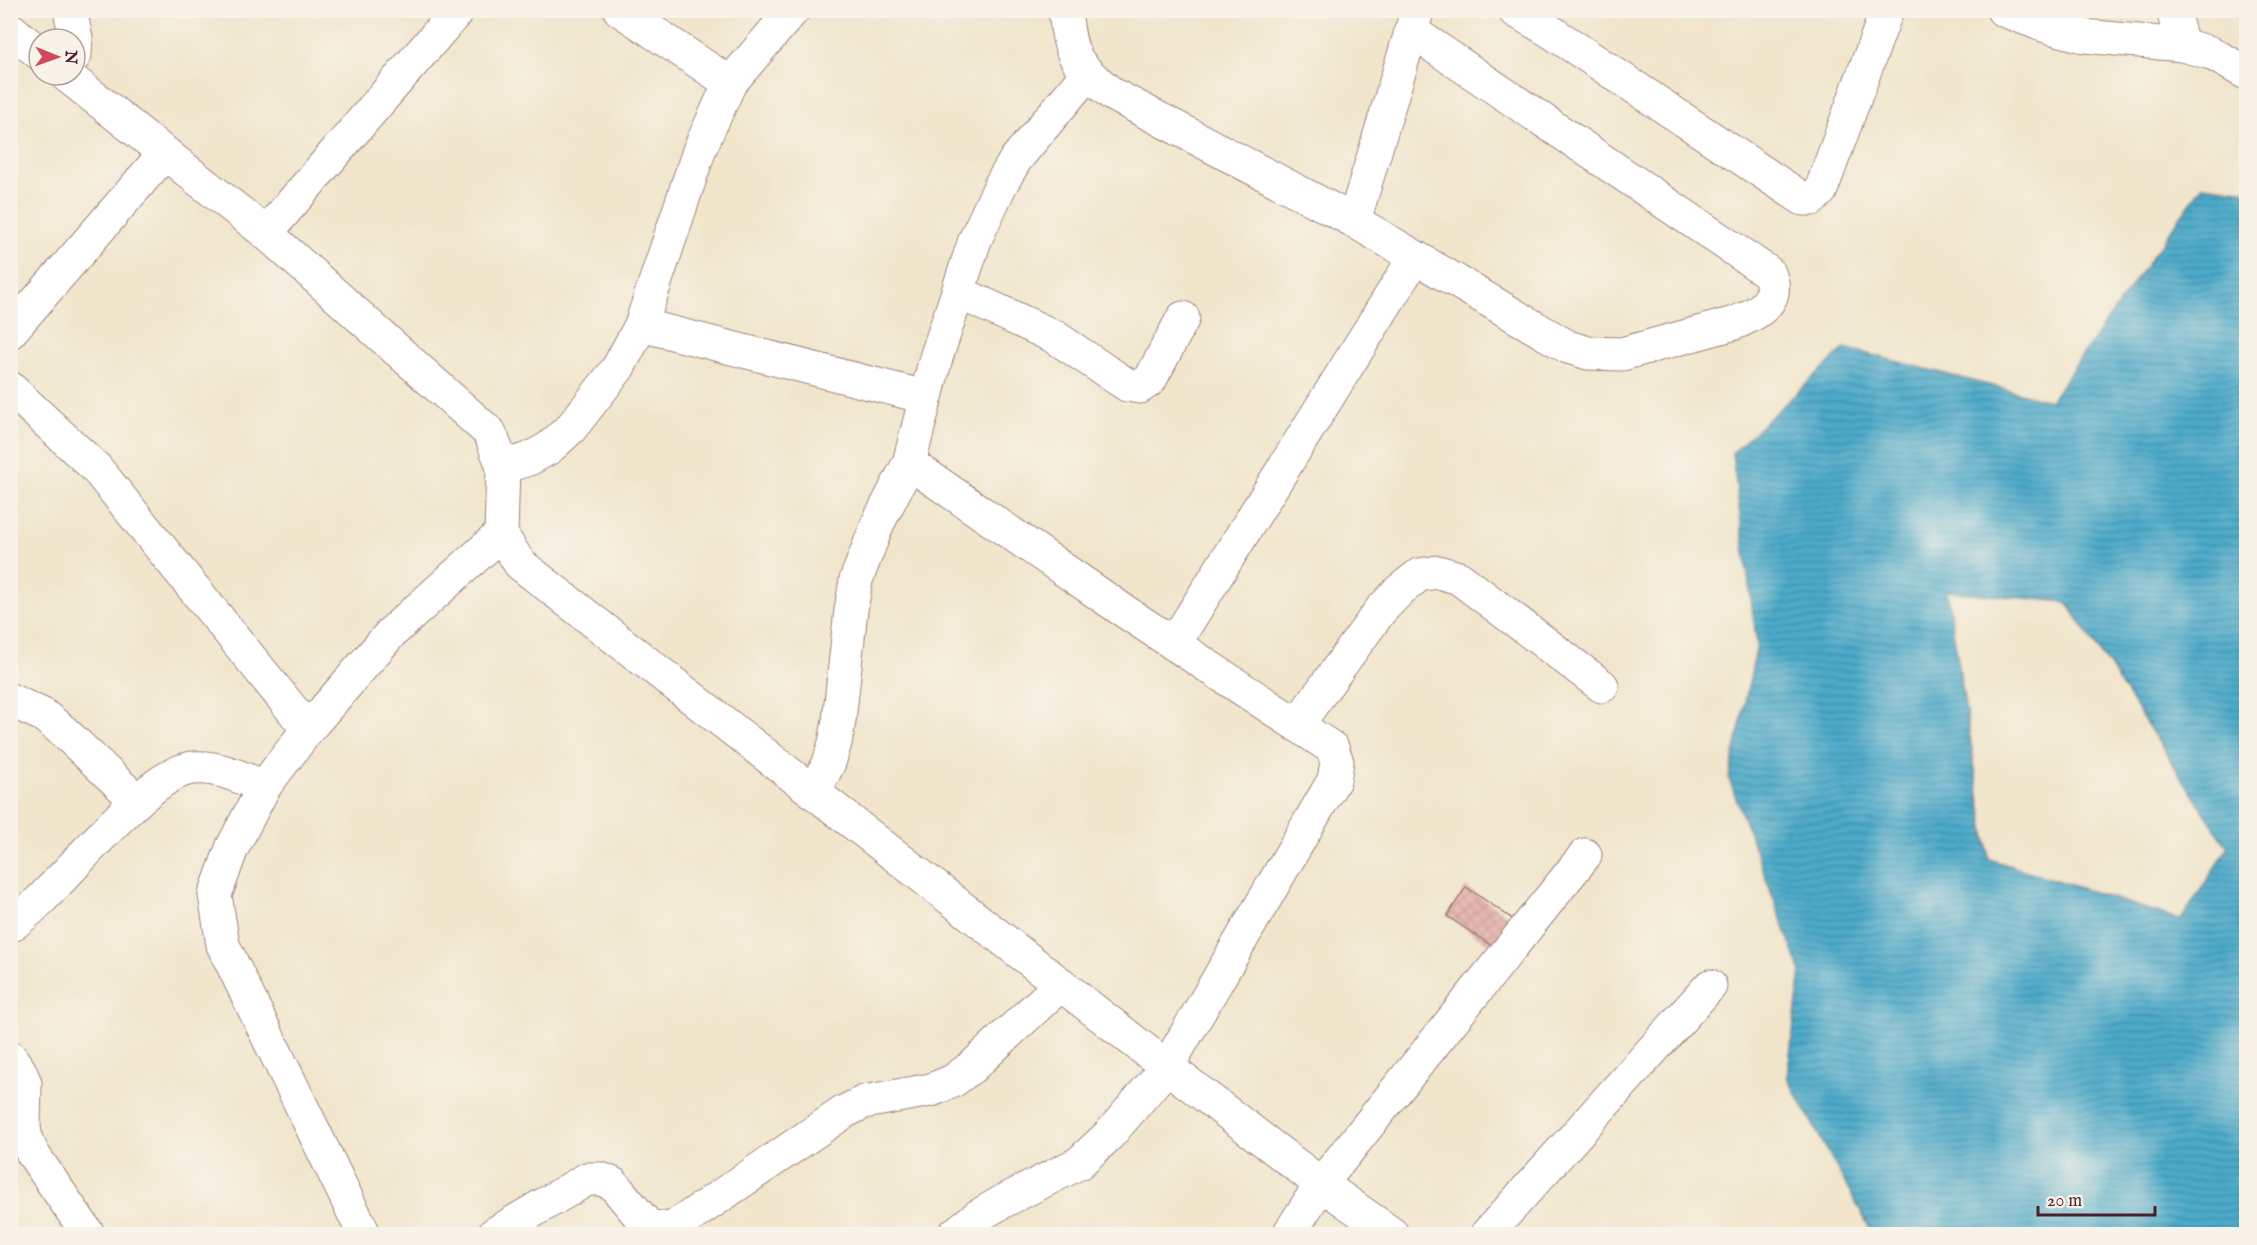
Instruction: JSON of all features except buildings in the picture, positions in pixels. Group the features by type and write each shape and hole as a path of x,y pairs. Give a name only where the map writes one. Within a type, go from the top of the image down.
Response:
{"street":[{"path":"70,10 74,27"},
{"path":"266,233 458,10"},
{"path":"620,10 730,83"},
{"path":"503,467 529,459 549,448 571,428 618,368 641,325 700,148 730,83 793,10"},
{"path":"1065,10 1071,52 1088,74 1112,94 1354,221 1568,347 1588,353 1622,354 1735,323 1752,316 1772,297 1774,285 1769,273 1414,21 1354,221"},
{"path":"1514,10 1555,21 1803,199 1812,199 1821,190 1887,10"},
{"path":"2003,10 2046,26 2084,36 2182,45 2211,53 2247,72"},
{"path":"2173,10 2182,45"},
{"path":"10,29 27,43"},
{"path":"814,792 829,763 837,732 850,610 856,580 878,523 909,463 925,397 975,240 1001,184 1016,159 1088,74"},
{"path":"87,85 165,153 266,233 490,434 503,467 501,534 520,564 1167,1067 1392,1234"},
{"path":"10,332 165,153"},
{"path":"1174,644 1415,257"},
{"path":"958,292 1055,337 1127,385 1140,387 1150,380 1183,318"},
{"path":"641,325 925,397"},
{"path":"10,388 96,468 308,729"},
{"path":"909,463 1174,644 1332,748 1337,762 1334,780 1167,1067 1109,1135 1079,1163 1002,1202 978,1216 955,1234"},
{"path":"364,1234 223,945 215,895 232,848 264,787 308,729 391,633 501,534"},
{"path":"1296,725 1380,611 1400,590 1419,575 1429,573 1438,572 1459,578 1602,686"},
{"path":"10,700 43,715 137,801"},
{"path":"10,926 36,906 137,801 170,776 190,768 208,768 226,772 264,787"},
{"path":"1289,1234 1322,1184 1585,855"},
{"path":"494,1234 587,1179 601,1179 613,1184 648,1226 668,1229 676,1226 844,1112 864,1102 931,1090 953,1082 1061,984"},
{"path":"1487,1234 1710,986"},
{"path":"10,1058 20,1071 25,1083 26,1140 33,1154 88,1234"}],"water":[{"path":"2203,185 2246,191 2246,1196 2239,1234 1873,1234 1787,1077 1801,972 1729,779 1757,645 1732,453 1845,348 2050,401","holes":["1947,591 2067,602 2228,848 2181,920 1989,859"]}]}
